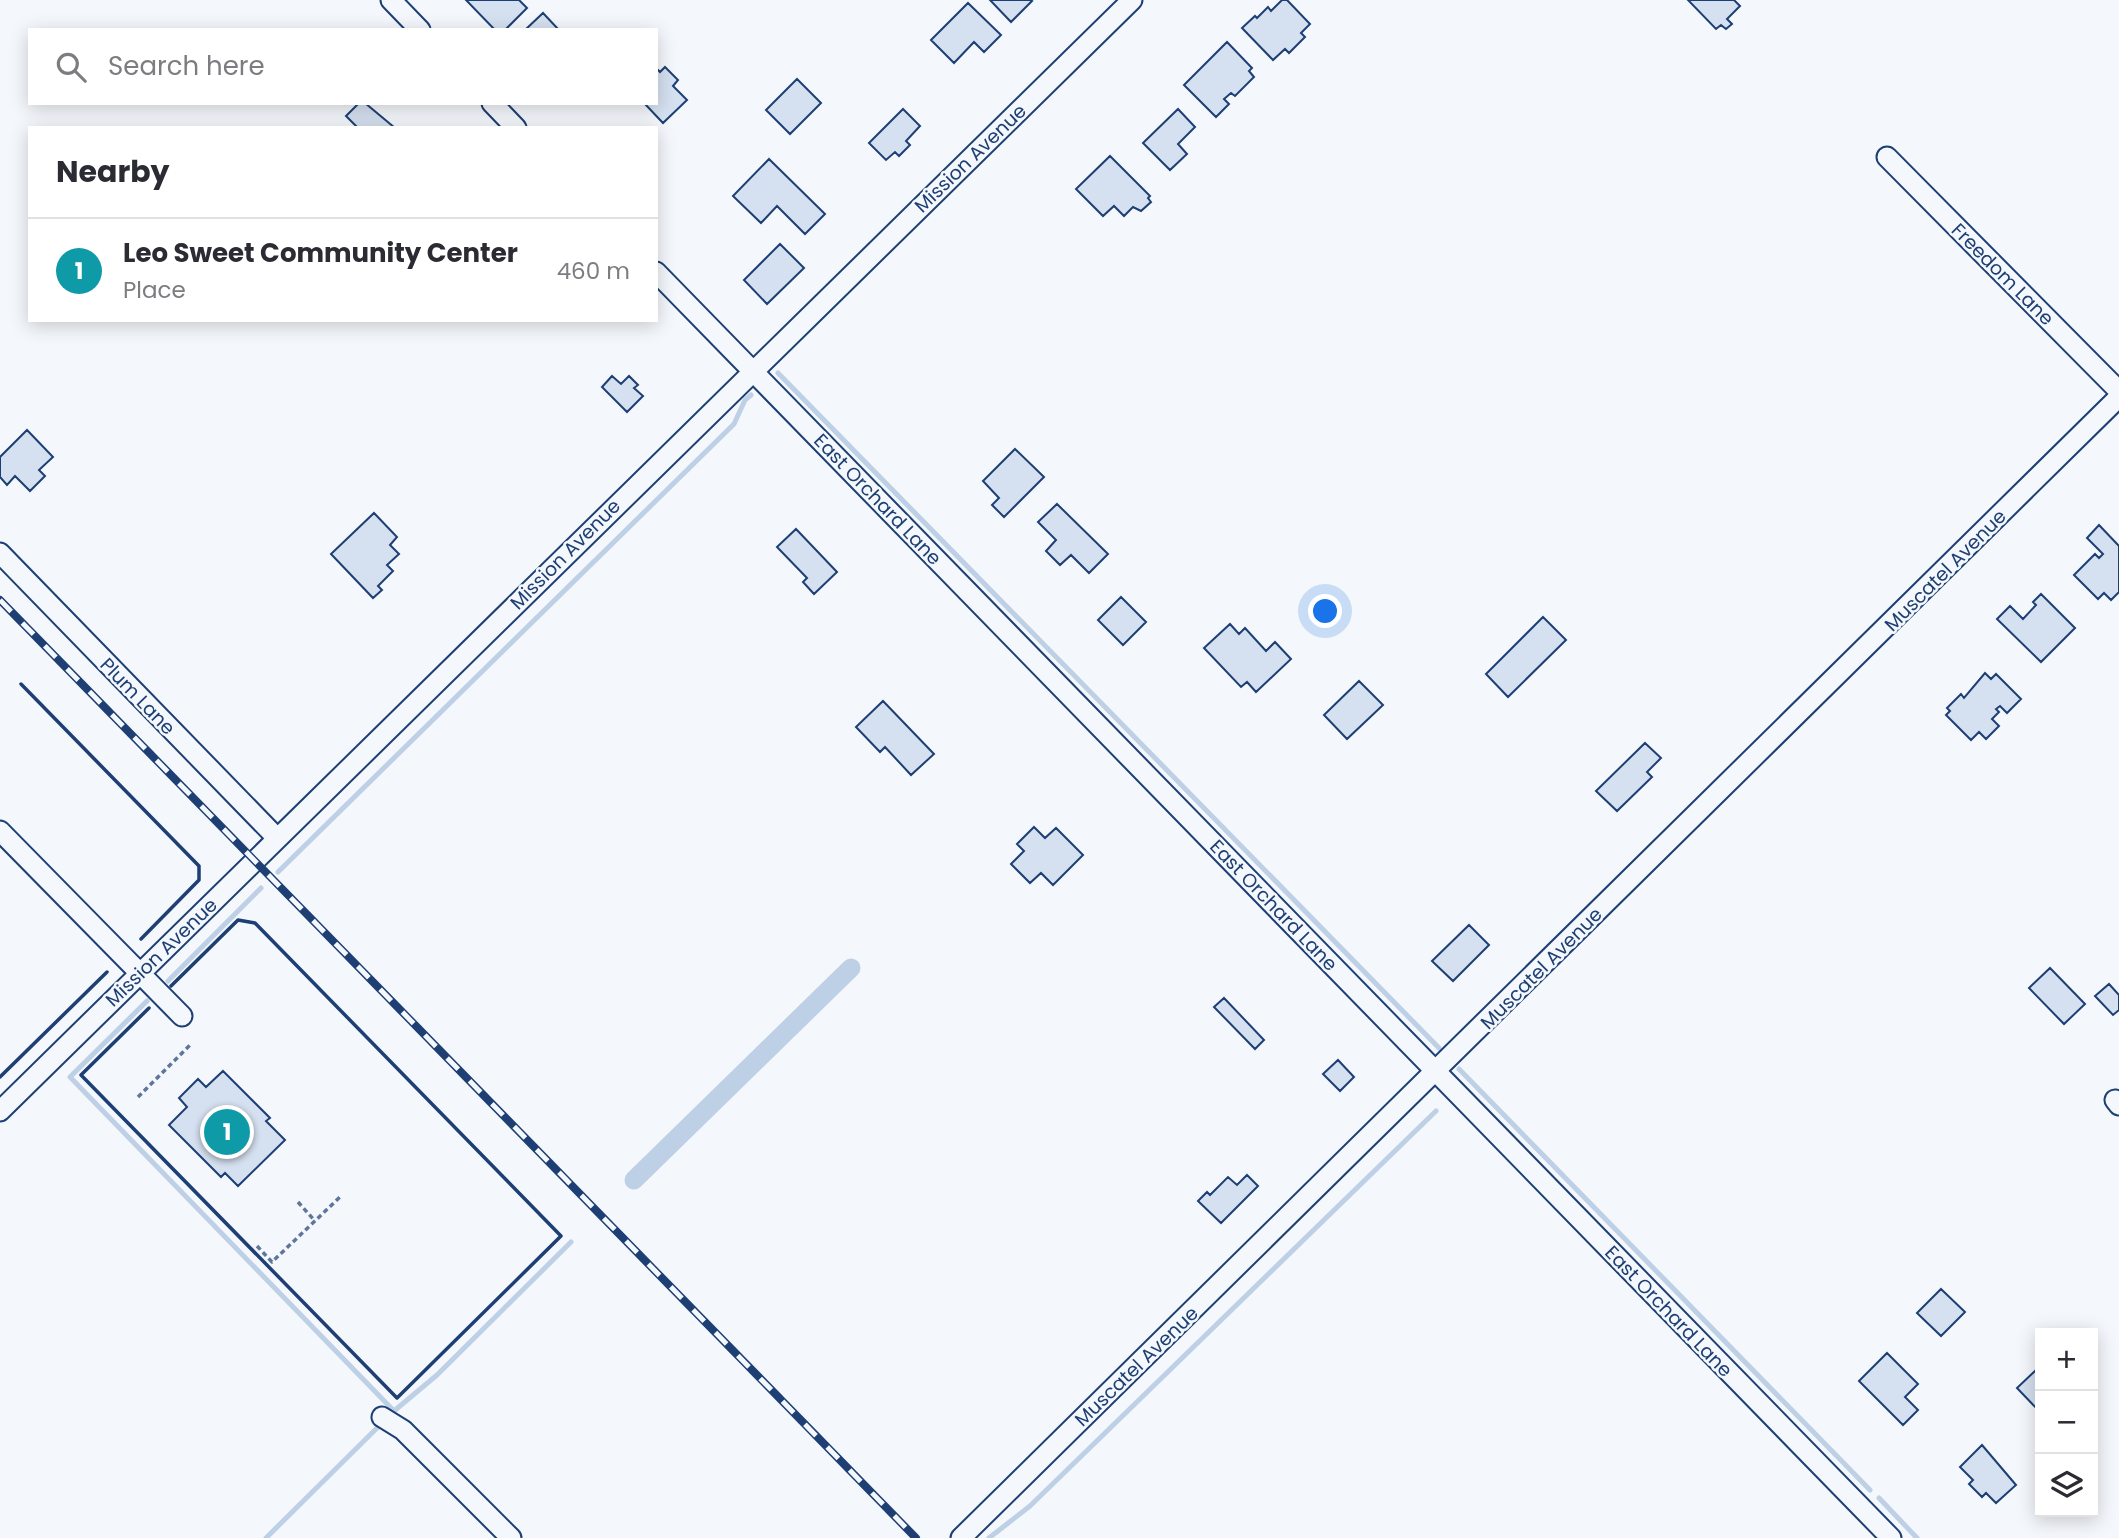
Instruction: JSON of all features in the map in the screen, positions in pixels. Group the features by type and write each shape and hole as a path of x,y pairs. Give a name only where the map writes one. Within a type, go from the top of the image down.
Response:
{"street":[{"path":"391,0 418,28"},
{"name":"Mission Avenue","path":"0,1111 752,370 1132,0"},
{"path":"494,105 514,126"},
{"name":"Freedom Lane","path":"1887,157 2119,391"},
{"name":"East Orchard Lane","path":"658,274 1891,1538"},
{"name":"Muscatel Avenue","path":"961,1538 2119,397"},
{"name":"Plum Lane","path":"0,553 277,838"},
{"path":"0,831 182,1016"},
{"path":"386,1420 403,1430 511,1538"}],"path":[{"path":"138,1097 191,1044"},
{"path":"257,1246 272,1262 340,1197"},
{"path":"298,1202 315,1220"}],"building":[{"path":"466,0 519,0 527,8 507,28 493,28"},
{"path":"990,0 1030,0 1032,1 1011,22"},
{"path":"1282,0 1287,0 1310,24 1301,33 1305,37 1289,53 1285,49 1273,60 1242,28 1268,7 1271,11"},
{"path":"1688,0 1734,0 1740,6 1727,19 1732,24 1726,29 1721,25 1716,29"},
{"path":"968,3 1001,35 984,52 974,42 954,63 931,40"},
{"path":"543,13 557,28 527,28"},
{"path":"1227,42 1252,68 1249,71 1254,77 1235,96 1231,93 1224,99 1229,104 1216,117 1184,85"},
{"path":"665,67 678,80 673,86 687,100 663,123 646,105 658,105 658,70 660,72"},
{"path":"797,79 821,103 790,134 766,110"},
{"path":"357,105 367,105 393,126 356,126 346,116"},
{"path":"903,109 920,126 906,141 910,145 899,156 895,152 886,160 869,143"},
{"path":"1178,109 1195,127 1178,144 1187,154 1170,170 1143,143"},
{"path":"1110,156 1150,196 1148,198 1151,202 1141,211 1133,207 1124,216 1114,206 1103,216 1076,189"},
{"path":"769,159 825,214 805,234 777,206 761,223 733,196"},
{"path":"780,244 804,268 767,304 744,280"},
{"path":"612,376 621,384 629,376 638,385 634,388 643,396 627,412 602,387"},
{"path":"27,430 53,457 39,470 45,476 30,491 15,476 7,485 0,477 0,457"},
{"path":"1015,449 1044,477 1004,517 992,505 999,498 983,481"},
{"path":"1057,504 1108,554 1089,573 1071,555 1060,565 1046,551 1056,540 1038,522"},
{"path":"374,513 397,537 390,545 399,554 387,565 393,571 378,586 382,590 373,598 331,554"},
{"path":"2099,525 2119,546 2119,592 2111,600 2104,593 2098,599 2074,575 2095,554 2099,558 2103,554 2087,538"},
{"path":"796,529 837,572 814,594 803,582 807,578 777,547"},
{"path":"2041,594 2075,628 2041,662 1997,619 2010,606 2023,619 2036,605 2033,602"},
{"path":"1121,597 1146,622 1123,645 1098,620"},
{"path":"1543,617 1566,640 1508,697 1486,674"},
{"path":"1230,624 1239,634 1245,628 1266,651 1275,642 1291,659 1256,692 1247,682 1241,687 1204,648"},
{"path":"1985,673 1991,679 1996,674 2021,699 2007,713 2000,706 1996,709 1999,712 1992,719 1999,726 1986,739 1979,732 1971,740 1946,715 1950,711 1947,708 1961,694 1964,698"},
{"path":"1359,681 1383,705 1347,739 1324,715"},
{"path":"883,701 934,754 911,775 885,747 880,752 856,727"},
{"path":"1645,743 1661,758 1647,772 1652,777 1617,811 1596,791"},
{"path":"1034,827 1045,838 1056,828 1083,855 1053,885 1041,873 1030,883 1011,864 1024,851 1017,844"},
{"path":"1469,925 1489,945 1453,981 1432,961"},
{"path":"2050,968 2085,1004 2064,1024 2029,988"},
{"path":"2109,984 2119,995 2119,1010 2113,1015 2095,996"},
{"path":"1224,998 1264,1040 1255,1049 1214,1007"},
{"path":"1338,1060 1354,1077 1340,1091 1323,1074"},
{"path":"223,1071 270,1118 266,1121 285,1140 238,1186 225,1173 221,1177 169,1125 187,1107 179,1098 198,1079 206,1087"},
{"path":"1247,1175 1258,1186 1221,1223 1198,1201 1207,1192 1210,1195 1228,1177 1237,1185"},
{"path":"1941,1289 1965,1312 1941,1336 1917,1313"},
{"path":"1887,1353 1918,1384 1905,1397 1918,1410 1903,1425 1859,1381"},
{"path":"2035,1371 2035,1407 2017,1388"},
{"path":"1982,1445 2016,1485 1996,1503 1986,1493 1982,1497 1969,1484 1973,1480 1960,1467"}],"waterway":[{"path":"778,373 1439,1048"},
{"path":"278,872 734,424 745,400 751,395"},
{"path":"168,981 261,888"},
{"path":"634,1180 851,968"},
{"path":"147,1001 70,1077 394,1411 437,1375 571,1242"},
{"path":"1459,1069 1870,1490"},
{"path":"989,1538 1030,1506 1436,1111"},
{"path":"266,1538 382,1423"},
{"path":"1879,1498 1917,1538"}],"railway":[{"path":"0,600 916,1538"}],"wall":[{"path":"21,684 199,866 199,880 141,939"},
{"path":"149,1008 81,1075 397,1398 561,1236 255,923 238,920 171,986"},
{"path":"0,1077 107,972"}],"place":[{"name":"Leo Sweet Community Center","path":"227,1132"}]}
